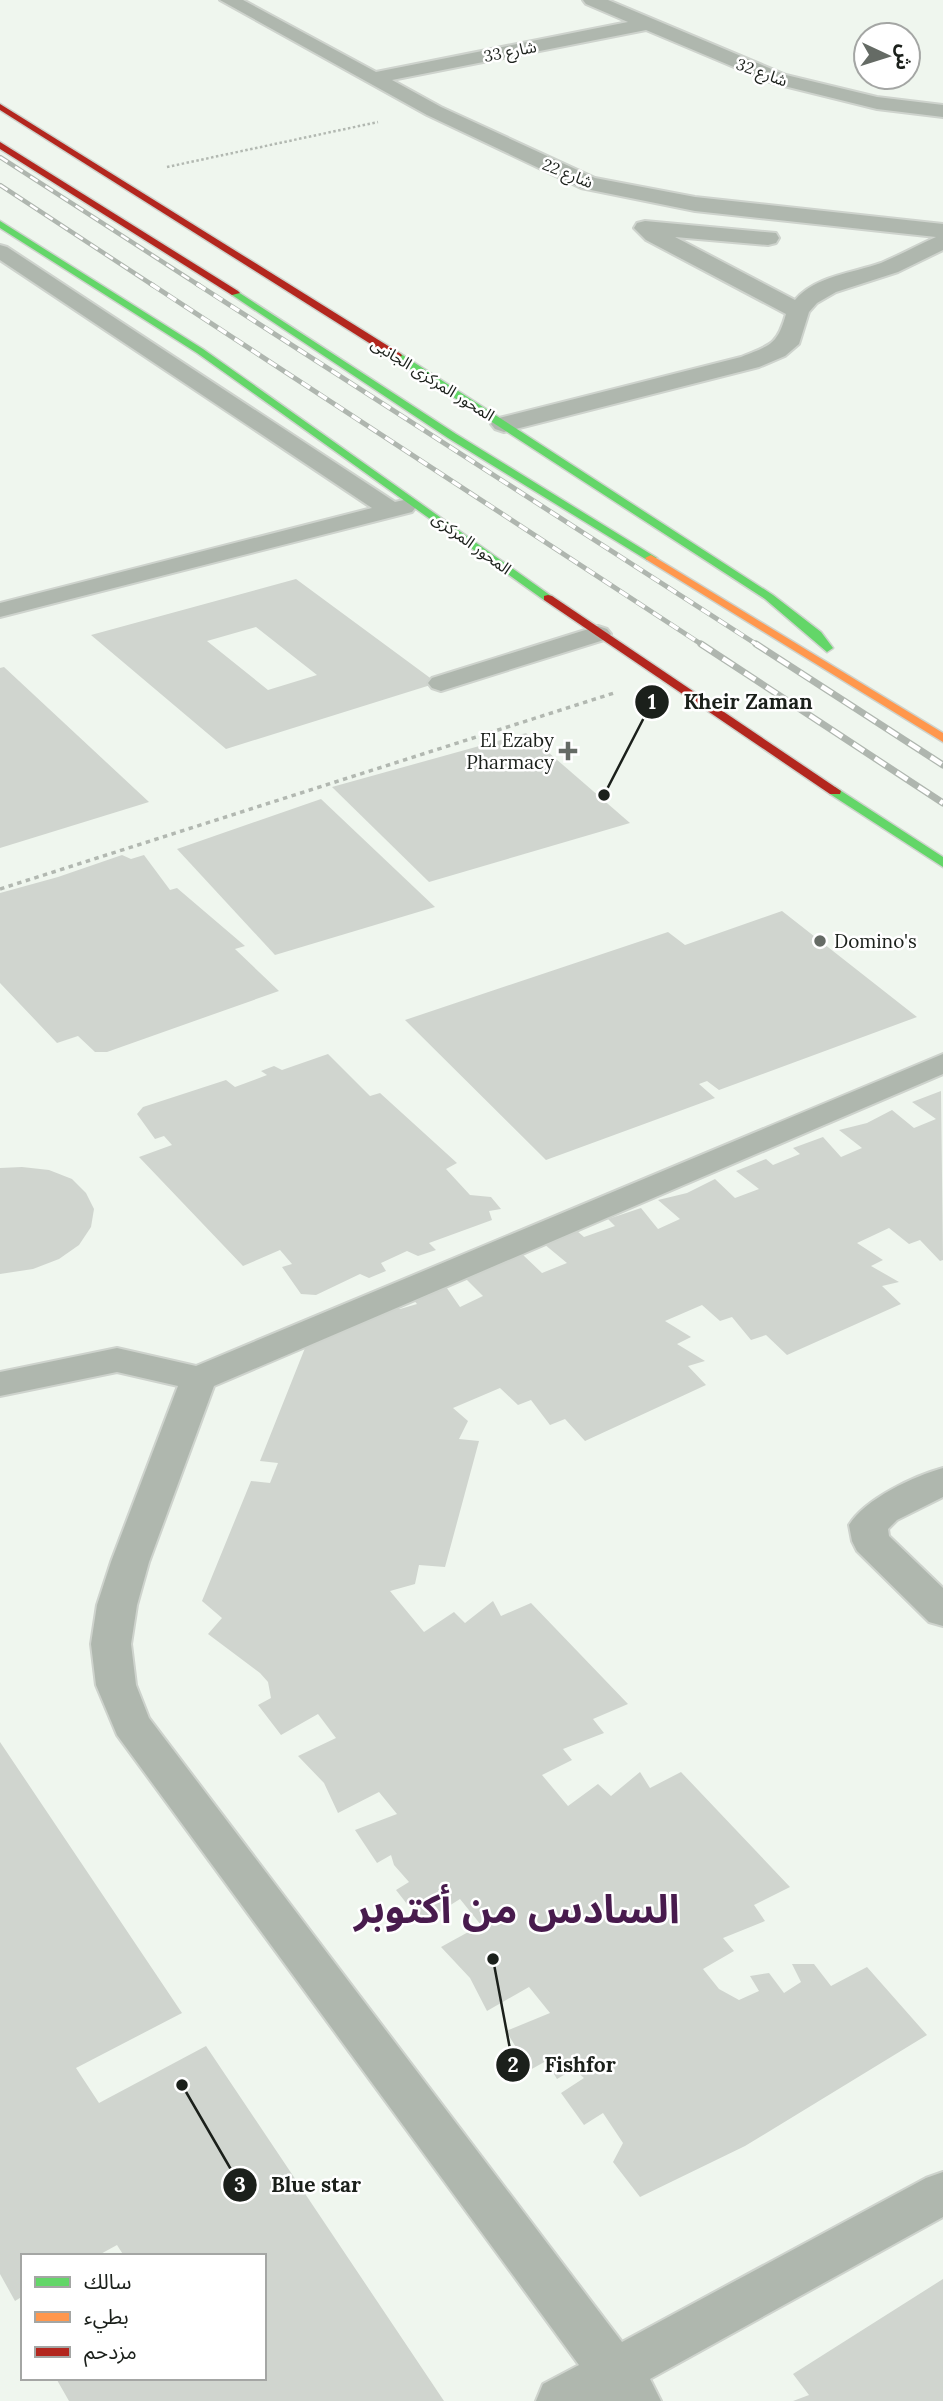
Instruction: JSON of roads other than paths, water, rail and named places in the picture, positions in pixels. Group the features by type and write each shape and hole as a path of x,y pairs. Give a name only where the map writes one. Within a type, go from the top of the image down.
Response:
{"main road":[{"name":"المحور المركزى الجانبى","path":"0,106 504,424 786,609 817,635 844,677"},
{"path":"0,145 200,270 452,436 943,738"},
{"name":"المحور المركزى","path":"0,224 200,351 598,634 943,863"},
{"path":"200,270 243,260"}],"street":[{"name":"شارع 22","path":"229,0 434,111 589,183 639,195 706,205 943,231"},
{"name":"شارع 32","path":"592,0 779,79 877,103 943,111"},
{"name":"شارع 33","path":"373,78 647,24"},
{"path":"639,195 636,206 638,217 645,228 655,236 798,311"},
{"path":"645,228 784,240"},
{"path":"504,424 750,362 775,351 791,339 798,311 809,298 828,287 890,267 933,247"},
{"path":"881,248 933,247"}],"lane":[{"path":"0,251 391,510"},
{"path":"0,610 416,503"},
{"path":"441,683 598,634"},
{"path":"0,1384 117,1360 199,1379 943,1063"},
{"path":"199,1379 130,1562 117,1605 111,1644 116,1685 131,1724 625,2387"},
{"path":"943,1481 884,1511 868,1525 871,1541 943,1612"},
{"path":"561,2401 625,2387 943,2193"}],"railway":[{"path":"0,157 200,286"},
{"path":"0,185 154,286"},
{"path":"151,284 704,646"},
{"path":"197,284 759,646"},
{"path":"701,644 943,803"},
{"path":"756,644 943,765"}],"place":[{"name":"El Ezaby Pharmacy","path":"568,751"},
{"name":"Kheir Zaman","path":"604,795"},
{"name":"Domino's","path":"820,941"},
{"name":"Fishfor","path":"493,1959"},
{"name":"Blue star","path":"182,2085"}],"district":[{"name":"السادس من أكتوبر","path":"517,1908"}]}
